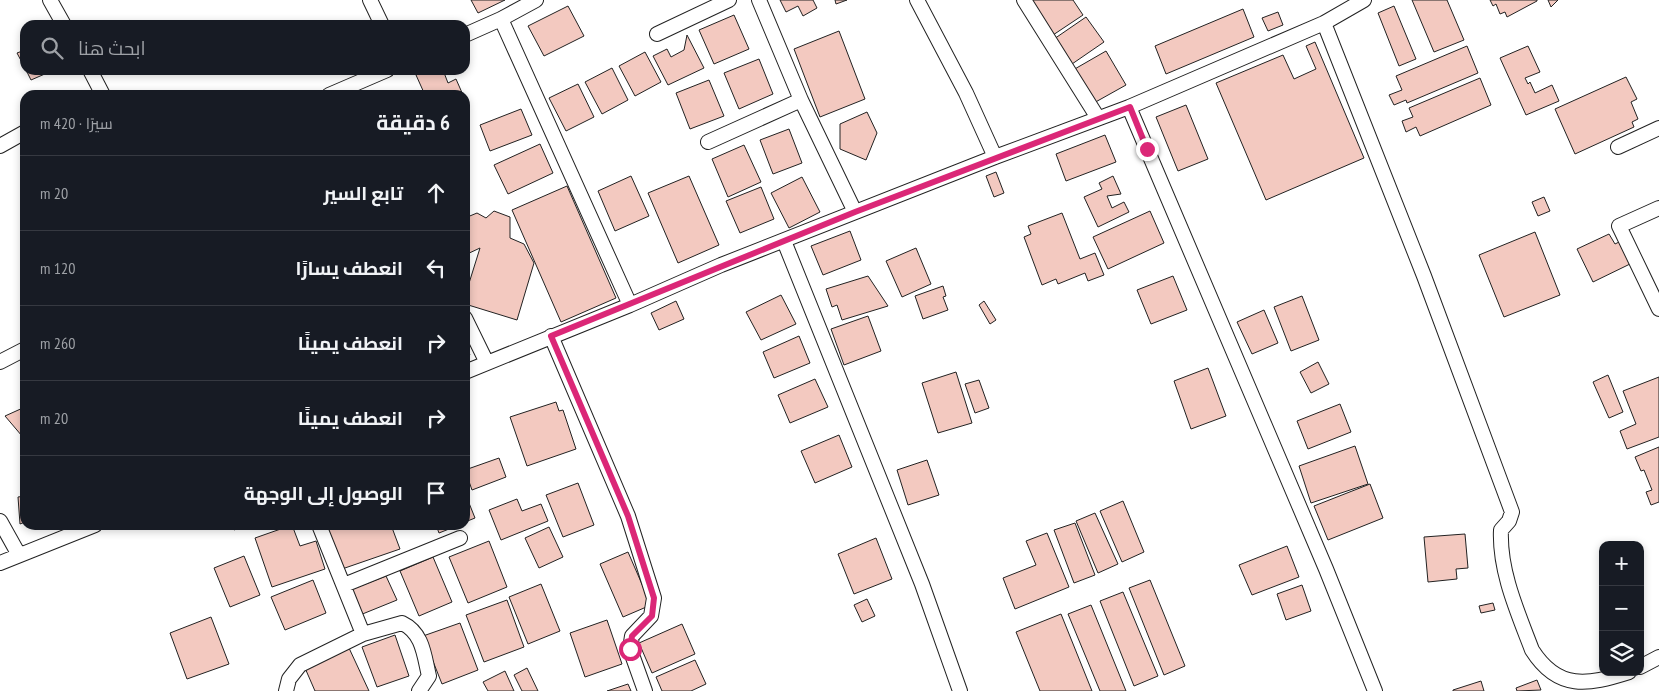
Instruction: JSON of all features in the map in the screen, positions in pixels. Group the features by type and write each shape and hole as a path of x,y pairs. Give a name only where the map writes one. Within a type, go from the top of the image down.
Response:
{"street":[{"path":"50,0 61,20"},
{"path":"370,0 380,20"},
{"path":"470,33 536,0"},
{"path":"657,34 729,0"},
{"path":"758,0 801,100 855,212"},
{"path":"917,0 966,93 995,157"},
{"path":"1024,0 1098,118"},
{"path":"470,370 630,305 721,265 995,157 1130,107 1324,22 1364,0"},
{"path":"501,19 630,305"},
{"path":"1324,22 1424,276 1512,512 1509,520 1501,530 1502,551 1506,574 1532,650 1539,662 1567,682 1579,684 1612,676"},
{"path":"92,75 97,90"},
{"path":"354,90 379,75"},
{"path":"708,142 801,100"},
{"path":"1130,107 1326,569 1375,691"},
{"path":"1618,147 1659,128"},
{"path":"0,146 20,135"},
{"path":"1659,208 1619,226 1659,310"},
{"path":"784,241 922,584 960,691"},
{"path":"470,328 487,363"},
{"path":"551,336 628,516 654,598 652,616 632,636 630,649 645,691"},
{"path":"0,362 20,353"},
{"path":"0,521 20,555"},
{"path":"0,562 82,530"},
{"path":"321,530 363,634"},
{"path":"344,585 460,538"},
{"path":"286,691 289,679 300,665 363,634 402,623 410,627 420,639 429,676 420,691"},
{"path":"1644,664 1659,657"}],"building":[{"path":"471,0 505,0 478,13"},
{"path":"780,0 813,0 817,8 803,16 798,6 786,12"},
{"path":"835,0 847,0 836,4"},
{"path":"1031,0 1073,0 1083,15 1053,35"},
{"path":"1412,0 1447,0 1464,40 1434,52"},
{"path":"1490,0 1537,1 1507,17 1505,12 1500,14 1496,4 1493,6"},
{"path":"1548,0 1558,0 1551,7"},
{"path":"568,6 584,36 544,56 528,26"},
{"path":"1394,6 1416,59 1399,66 1378,13"},
{"path":"1243,9 1254,37 1166,74 1155,46"},
{"path":"1278,12 1283,25 1268,31 1262,18"},
{"path":"734,15 749,49 714,64 699,30"},
{"path":"1086,17 1104,42 1072,64 1054,39"},
{"path":"839,31 865,99 820,117 794,49"},
{"path":"687,35 704,68 668,85 653,56 667,49 671,57 684,50"},
{"path":"1315,42 1364,158 1266,200 1216,83 1283,55 1294,79 1316,69 1306,46"},
{"path":"1467,46 1478,73 1407,103 1406,100 1394,105 1389,95 1402,90 1396,76"},
{"path":"1528,46 1540,72 1525,78 1528,84 1530,82 1535,93 1552,85 1559,101 1526,115 1500,58"},
{"path":"1106,51 1126,85 1092,104 1073,70"},
{"path":"645,52 661,82 635,96 619,66"},
{"path":"759,59 773,94 739,109 724,73"},
{"path":"612,68 628,100 602,114 585,82"},
{"path":"28,75 42,75 31,80"},
{"path":"416,75 445,75 448,83 456,79 461,90 423,90"},
{"path":"1626,77 1637,99 1631,102 1638,119 1632,122 1634,127 1575,154 1555,109"},
{"path":"1480,78 1491,105 1420,136 1416,127 1406,132 1402,121 1413,117 1409,108"},
{"path":"709,80 724,116 690,129 676,93"},
{"path":"578,84 594,117 566,131 549,98"},
{"path":"1186,105 1208,159 1178,171 1156,117"},
{"path":"521,109 532,135 490,151 480,125"},
{"path":"867,112 877,133 866,160 840,149 840,124"},
{"path":"789,129 802,163 773,174 760,140"},
{"path":"1105,135 1116,162 1066,181 1056,154"},
{"path":"540,144 553,173 508,194 494,165"},
{"path":"744,145 761,182 728,197 712,159"},
{"path":"996,172 1004,193 994,197 986,176"},
{"path":"631,176 649,216 615,231 598,191"},
{"path":"689,176 719,245 678,263 648,193"},
{"path":"1113,176 1121,194 1107,196 1112,208 1124,202 1129,212 1098,227 1084,197 1102,189 1099,183"},
{"path":"802,177 820,212 789,228 771,193"},
{"path":"567,186 616,298 561,322 512,210"},
{"path":"761,187 774,219 740,233 726,201"},
{"path":"1544,197 1550,211 1538,216 1532,202"},
{"path":"494,211 510,217 510,238 524,244 534,263 517,320 470,306 470,280 480,248 470,253 470,216 477,213 486,218"},
{"path":"1150,211 1164,243 1108,269 1093,237"},
{"path":"1062,213 1080,259 1095,253 1104,275 1088,281 1085,273 1058,284 1056,279 1042,285 1024,237 1031,234 1028,226"},
{"path":"850,231 861,260 823,275 811,246"},
{"path":"1535,232 1560,295 1504,317 1479,255"},
{"path":"1609,234 1615,244 1619,242 1630,264 1593,282 1577,249"},
{"path":"916,248 931,284 902,297 886,261"},
{"path":"868,276 888,306 842,320 837,305 832,307 826,289"},
{"path":"1173,276 1187,310 1151,324 1137,290"},
{"path":"943,286 946,296 943,297 948,310 923,319 915,296"},
{"path":"781,295 796,324 761,340 746,312"},
{"path":"1302,296 1319,340 1291,351 1274,307"},
{"path":"676,301 684,319 659,330 651,313"},
{"path":"984,301 996,320 990,324 979,305"},
{"path":"1264,310 1278,343 1252,354 1237,322"},
{"path":"868,316 881,351 844,365 831,329"},
{"path":"799,336 810,363 774,378 763,352"},
{"path":"1318,362 1329,384 1311,393 1300,372"},
{"path":"1208,368 1226,416 1191,429 1174,381"},
{"path":"956,372 972,423 938,433 922,383"},
{"path":"1608,375 1623,412 1609,418 1593,382"},
{"path":"1659,377 1659,437 1627,449 1620,431 1636,424 1623,391"},
{"path":"815,379 828,407 790,423 778,395"},
{"path":"979,380 989,408 975,413 965,384"},
{"path":"556,402 559,411 563,410 576,449 527,466 510,417"},
{"path":"1340,404 1351,432 1308,449 1297,421"},
{"path":"20,409 20,434 5,416"},
{"path":"839,435 852,467 815,483 801,451"},
{"path":"1355,446 1368,484 1311,503 1299,466"},
{"path":"1659,447 1659,502 1651,505 1646,492 1652,490 1644,470 1641,471 1635,457"},
{"path":"499,458 506,477 472,490 470,468"},
{"path":"927,460 939,495 908,505 897,470"},
{"path":"578,483 594,525 563,537 546,495"},
{"path":"1370,484 1383,518 1328,540 1314,506"},
{"path":"18,497 20,497 20,524"},
{"path":"517,499 522,511 541,504 548,521 501,540 489,510"},
{"path":"1123,501 1144,552 1122,562 1100,511"},
{"path":"470,506 475,518 470,520"},
{"path":"1095,513 1118,564 1098,573 1076,521"},
{"path":"1075,523 1095,575 1074,583 1054,530"},
{"path":"549,527 563,557 539,568 525,538"},
{"path":"278,530 294,530 300,546 316,541 325,569 272,587 255,538"},
{"path":"328,530 393,530 400,549 342,569"},
{"path":"1047,533 1069,587 1015,609 1003,578 1036,565 1026,541"},
{"path":"1465,534 1468,568 1456,569 1457,579 1428,582 1424,537"},
{"path":"876,538 892,579 854,594 838,554"},
{"path":"489,541 507,587 468,603 449,557"},
{"path":"1287,546 1299,577 1252,595 1239,565"},
{"path":"628,552 651,605 623,617 600,564"},
{"path":"244,556 260,595 230,607 214,568"},
{"path":"433,557 452,602 419,616 400,571"},
{"path":"386,576 397,600 360,615 350,590"},
{"path":"313,580 326,613 285,630 271,597"},
{"path":"1150,580 1185,666 1164,675 1129,588"},
{"path":"541,584 560,631 528,644 509,597"},
{"path":"1302,585 1311,611 1286,620 1277,594"},
{"path":"1123,592 1158,676 1134,686 1100,601"},
{"path":"867,599 875,616 862,622 854,605"},
{"path":"507,600 524,647 484,662 466,615"},
{"path":"1493,603 1495,610 1481,613 1479,606"},
{"path":"1091,605 1126,691 1100,691 1068,614"},
{"path":"1061,614 1092,691 1040,691 1016,632"},
{"path":"211,617 229,664 187,679 170,633"},
{"path":"607,620 622,664 585,677 570,633"},
{"path":"460,623 478,670 442,684 423,636"},
{"path":"682,624 695,654 652,673 639,643"},
{"path":"395,635 409,676 377,687 362,647"},
{"path":"349,648 369,691 315,691 305,668"},
{"path":"695,660 706,684 691,691 662,691 656,677"},
{"path":"527,668 538,691 522,691 514,675"},
{"path":"505,671 514,691 488,691 483,682"},
{"path":"1537,680 1541,690 1517,691 1516,688"},
{"path":"1481,681 1484,691 1453,691 1453,690"},
{"path":"628,684 631,691 607,691"}],"route":[{"path":"630,649 632,636 652,616 654,598 628,516 551,336 630,305 721,265 855,212 1130,107 1147,149"}]}
